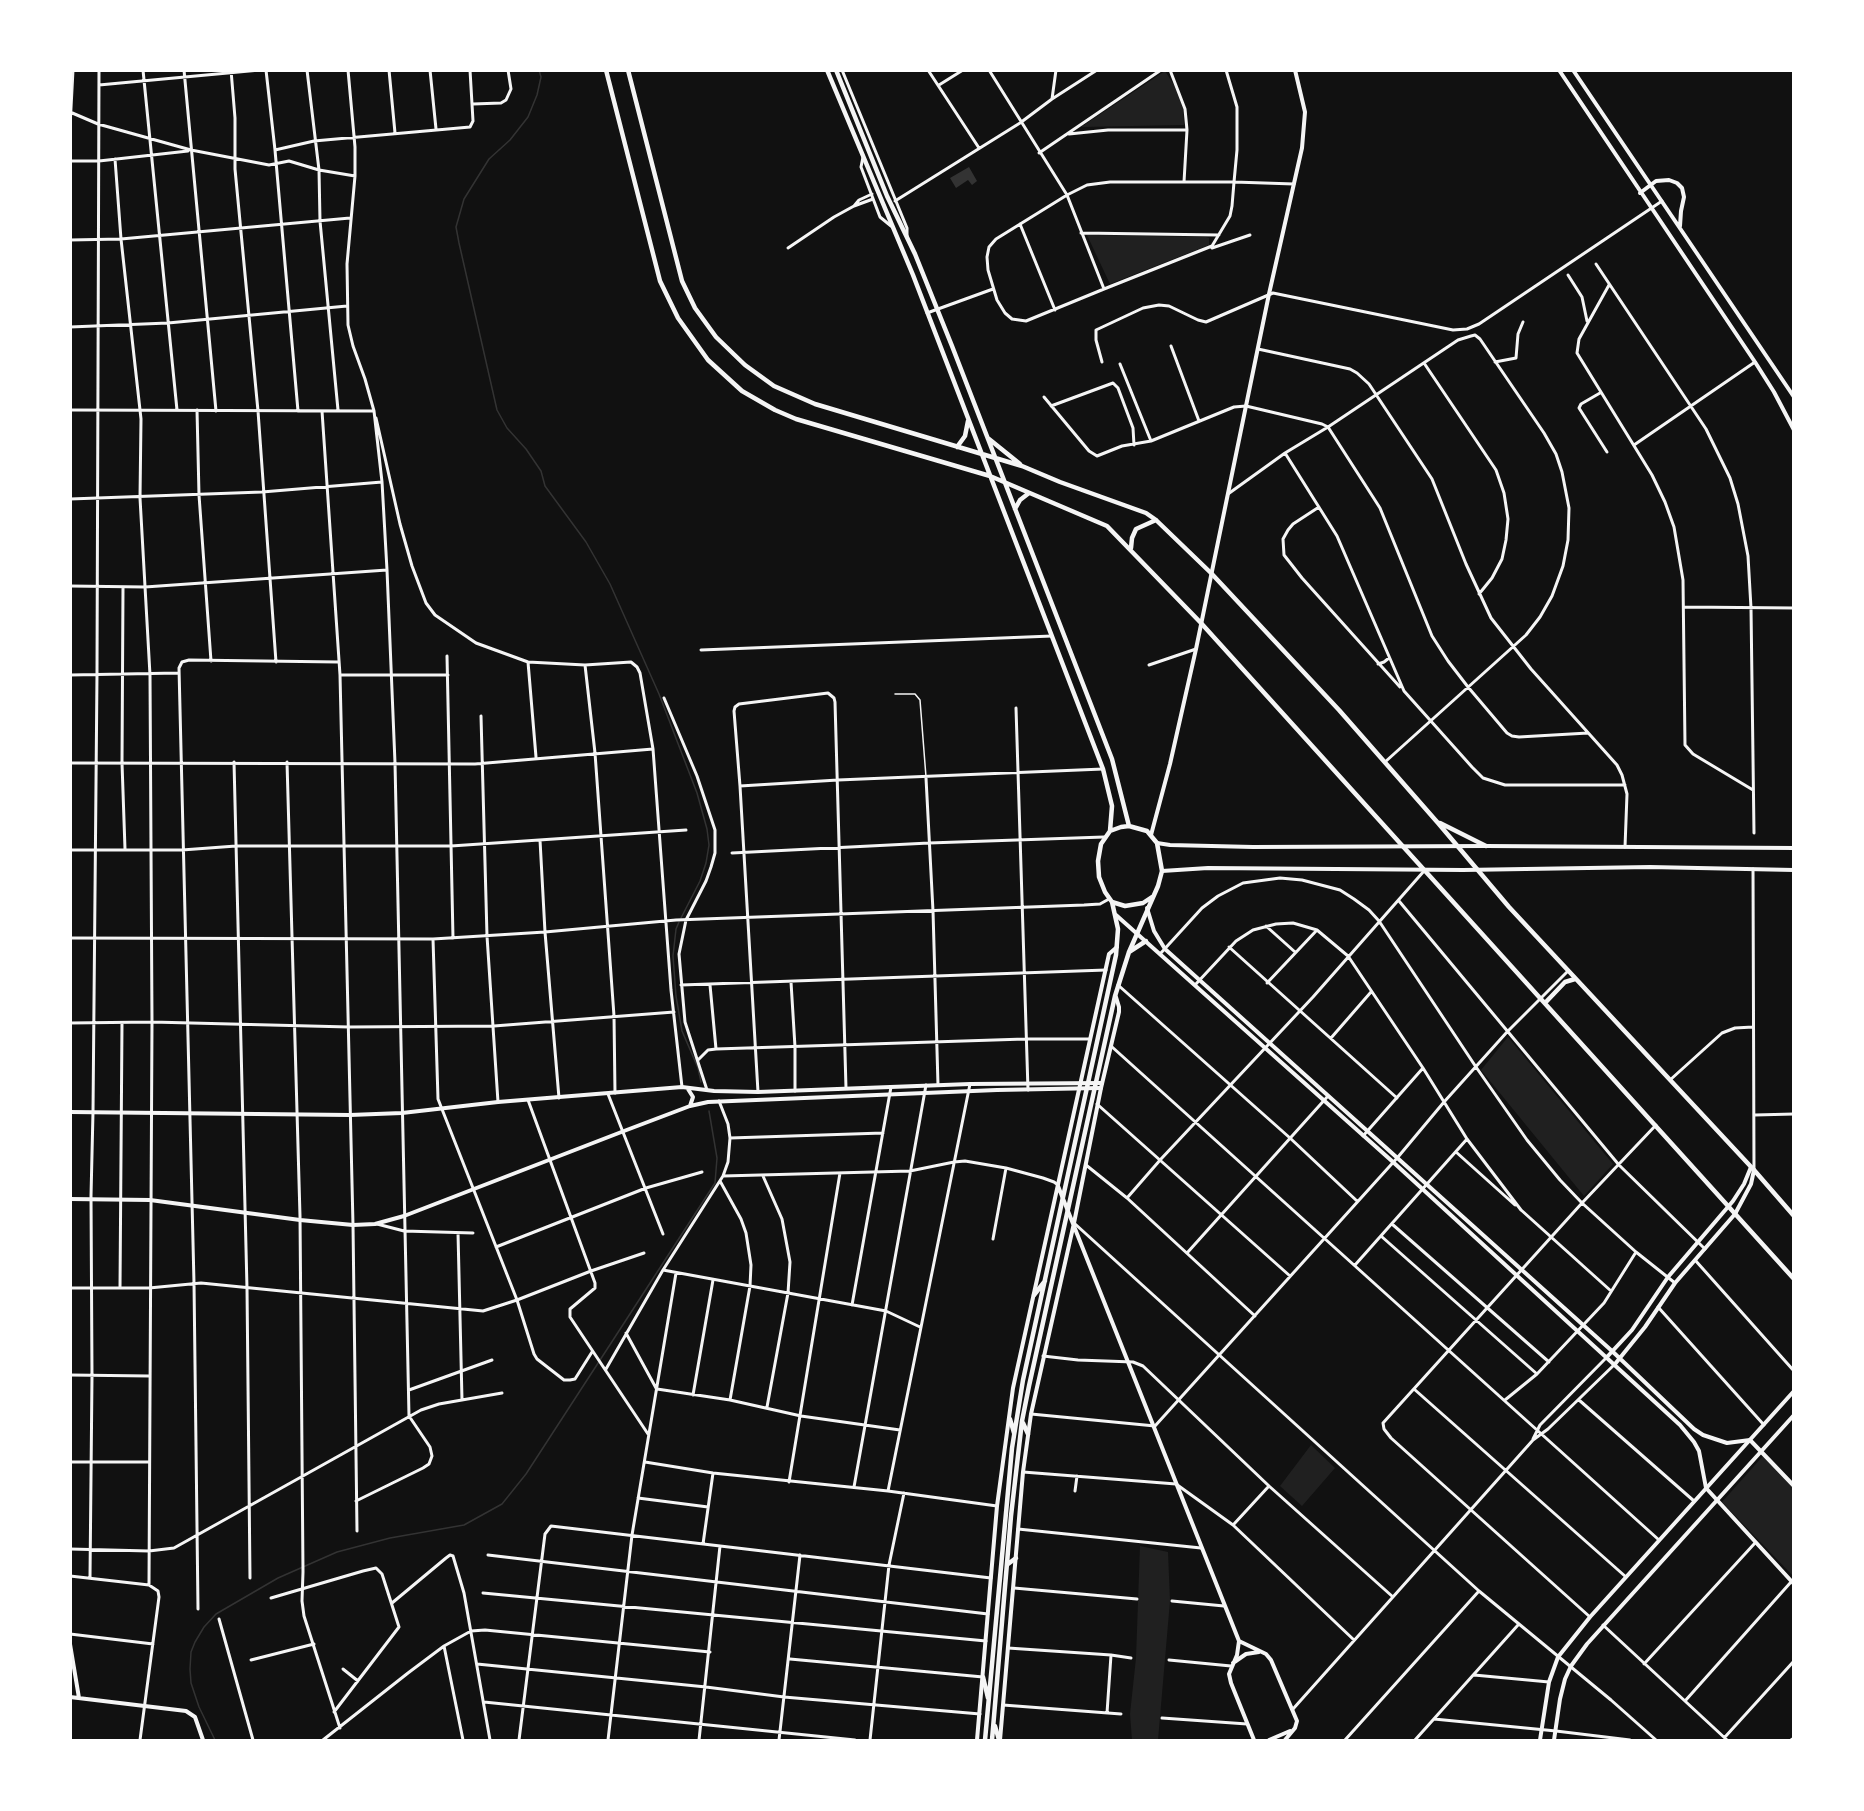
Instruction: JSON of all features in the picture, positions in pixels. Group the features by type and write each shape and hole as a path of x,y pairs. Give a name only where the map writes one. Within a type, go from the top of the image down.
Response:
{"main road":[{"path":"606,70 660,281 678,318 708,360 742,391 775,410 804,421 990,476 1099,521 1114,532 1201,623 1794,1279"},
{"path":"628,70 682,281 695,308 716,338 759,376 788,393 815,404 1022,466 1146,513 1156,519 1211,573 1385,762 1479,869 1509,907 1794,1216"},
{"path":"827,70 927,314 1103,769 1112,806 1110,831"},
{"path":"836,70 887,196 937,309 988,438 1112,759 1129,826"},
{"path":"957,447 965,436 968,421"},
{"path":"988,438 1022,466"},
{"path":"1015,509 1020,500 1029,493"},
{"path":"1131,549 1136,529 1156,519"},
{"path":"1438,823 1486,846"},
{"path":"985,1740 1005,1507 1014,1434 1023,1380 1117,947 1116,915 1111,900 1101,885 1098,869 1099,852 1104,837 1110,831 1121,826 1129,826 1142,829 1157,843 1162,871 1158,886 1129,952 1115,996 1022,1420 992,1740"},
{"path":"1111,900 1118,905 1132,906 1152,897"},
{"path":"1129,952 1146,941"},
{"path":"1545,1003 1565,982 1575,979"},
{"path":"1034,1295 1046,1279"},
{"path":"1010,1419 1014,1434"},
{"path":"1022,1420 1029,1434"},
{"path":"1008,1564 1016,1558"},
{"path":"983,1677 989,1702"},
{"path":"994,1722 999,1740"}],"street":[{"path":"70,127 74,87 73,70"},
{"path":"90,1577 91,1199 97,674 97,327 100,240 99,70"},
{"path":"143,70 177,410"},
{"path":"184,70 216,411"},
{"path":"99,85 260,70"},
{"path":"266,70 298,411"},
{"path":"307,70 318,170 327,307 338,410"},
{"path":"348,70 356,176 351,218 347,306 349,333 374,411 404,541 429,609 476,643 528,662 585,665 627,662 634,663 637,667 642,680 653,749 674,1012 684,1087 692,1095 690,1106"},
{"path":"389,70 394,134"},
{"path":"430,70 436,129"},
{"path":"275,150 314,141 470,127 473,121 470,70"},
{"path":"473,104 501,103 506,100 510,93 508,70"},
{"path":"843,70 907,228 906,237"},
{"path":"928,70 979,147"},
{"path":"939,86 963,70"},
{"path":"989,70 1067,195 1104,288"},
{"path":"1052,99 1056,70"},
{"path":"895,201 1020,123 1097,70"},
{"path":"1039,153 1161,70"},
{"path":"1170,70 1185,109 1187,130 1184,182"},
{"path":"1210,248 1230,216 1234,182 1238,125 1233,91 1226,70"},
{"path":"1151,835 1196,649 1269,294 1302,148 1306,123 1295,70"},
{"path":"1559,70 1755,362 1794,430"},
{"path":"1573,70 1794,397"},
{"path":"231,72 235,118 235,159 258,411 262,492 276,662"},
{"path":"71,112 98,124 191,150 275,164 290,161 318,170 356,176"},
{"path":"1066,134 1120,130 1187,130"},
{"path":"70,161 99,161 191,150"},
{"path":"863,157 861,167 872,196 882,219 891,226"},
{"path":"115,159 130,326 141,409 140,498 150,675 153,849 149,1585"},
{"path":"1640,193 1656,181 1669,180 1677,183 1682,188 1684,197 1680,227"},
{"path":"1250,235 1104,288 1026,321 1012,319 1001,307 993,289 987,258 989,248 996,239 1087,185 1184,182 1294,184"},
{"path":"788,248 824,222 854,206 859,200 872,196"},
{"path":"1102,362 1095,334 1101,327 1152,306 1168,306 1206,322 1269,294 1453,330 1467,329 1479,324 1662,201"},
{"path":"70,240 121,239 351,218"},
{"path":"1020,224 1055,310"},
{"path":"1081,233 1219,235"},
{"path":"1596,264 1718,451 1733,487 1748,556 1751,608 1754,833"},
{"path":"1568,275 1582,297 1588,322"},
{"path":"1609,284 1580,339 1577,353 1634,444 1665,502 1674,527 1683,580 1684,741 1686,748 1693,754 1753,790"},
{"path":"927,314 993,289"},
{"path":"70,327 130,326 347,306"},
{"path":"1495,362 1516,358 1518,334 1523,322"},
{"path":"1228,494 1458,340 1475,335 1480,339 1556,454 1569,508 1569,540 1563,567 1552,596 1533,626 1513,647 1385,762"},
{"path":"1171,346 1199,422"},
{"path":"1258,349 1350,369 1363,377 1377,395 1432,479 1491,618 1513,647 1617,765 1627,794 1625,848"},
{"path":"1634,444 1755,362"},
{"path":"1424,363 1496,470 1504,493 1508,519 1502,559 1492,578 1479,594"},
{"path":"1120,364 1151,441"},
{"path":"1051,406 1113,383 1118,388 1133,428 1134,445"},
{"path":"1600,393 1581,404 1579,408 1607,452"},
{"path":"1044,397 1095,455 1100,456 1122,446 1151,441 1234,407 1246,406 1318,422 1328,427 1380,508 1432,636 1468,687 1512,736 1588,733"},
{"path":"70,410 374,411"},
{"path":"197,410 199,495 211,661"},
{"path":"322,411 340,675 353,1225 357,1531"},
{"path":"356,1502 429,1464 432,1456 430,1447 409,1416 398,847 387,570 382,482 374,411"},
{"path":"1286,453 1337,536 1404,691"},
{"path":"70,499 262,492 382,482"},
{"path":"1319,507 1293,524 1288,530 1283,539 1284,555 1378,664 1484,778 1505,786 1625,785"},
{"path":"70,586 123,588 206,584 387,570"},
{"path":"123,588 125,849"},
{"path":"1684,607 1794,608"},
{"path":"701,650 1052,636"},
{"path":"1149,665 1196,649"},
{"path":"447,656 453,938"},
{"path":"1378,664 1389,658"},
{"path":"198,1609 194,1283 178,673 180,664 184,661 338,662"},
{"path":"528,662 536,757"},
{"path":"585,665 595,753 614,1016 615,1093"},
{"path":"70,675 178,673"},
{"path":"340,675 448,675"},
{"path":"758,1092 740,786 733,717 735,706 739,704 828,693 835,702 846,1089"},
{"path":"664,698 697,776 715,830 715,853 711,867 685,920 679,954 685,1022 707,1090"},
{"path":"1016,708 1028,1090"},
{"path":"481,716 487,936 498,1102"},
{"path":"70,763 483,764 536,757 653,749"},
{"path":"234,762 244,1115 250,1578"},
{"path":"287,762 300,1220 303,1609 339,1728"},
{"path":"740,786 926,778 1017,771 1103,769"},
{"path":"926,778 938,1085"},
{"path":"70,850 182,850 236,846 451,846 686,830"},
{"path":"732,853 1104,837"},
{"path":"540,840 559,1098"},
{"path":"1157,843 1207,846 1794,848"},
{"path":"1162,871 1208,868 1424,870 1640,867 1794,870"},
{"path":"1533,1440 1536,1430 1632,1330 1668,1277 1733,1201 1755,1162 1753,869"},
{"path":"1127,1198 1300,1011 1424,870"},
{"path":"1160,954 1202,908 1218,896 1243,883 1280,878 1302,880 1340,890 1362,904 1380,921 1476,1067 1527,1140 1560,1180 1636,1252 1675,1283"},
{"path":"70,938 433,939 676,920 1100,904 1111,900"},
{"path":"1399,901 1619,1165 1705,1249"},
{"path":"1147,907 1154,931 1165,949 1398,1157 1703,1436 1727,1443 1750,1440"},
{"path":"1116,915 1578,1330 1688,1433 1702,1459 1706,1488 1792,1583 1685,1701"},
{"path":"1195,985 1242,936 1266,926 1293,923 1317,930 1348,956 1423,1068 1467,1139 1521,1210"},
{"path":"1266,926 1295,952"},
{"path":"1267,983 1317,930"},
{"path":"433,939 436,1086 440,1108 474,1188 537,1359 564,1380 574,1378 592,1352"},
{"path":"977,1740 997,1506 1013,1388 1109,954 1117,947"},
{"path":"1229,947 1397,1098"},
{"path":"681,985 935,978 1106,970"},
{"path":"1155,1426 1398,1157 1443,1102 1507,1032 1568,971"},
{"path":"791,981 795,1091"},
{"path":"710,985 716,1049"},
{"path":"1118,986 1290,1138 1357,1201"},
{"path":"1331,1038 1372,992"},
{"path":"999,1740 1023,1472 1031,1414 1074,1223 1097,1104 1119,1012 1115,996"},
{"path":"70,1023 152,1022 349,1027 494,1026 674,1012"},
{"path":"120,1288 122,1023"},
{"path":"1670,1080 1722,1033 1735,1028 1753,1027"},
{"path":"698,1060 708,1050 716,1049 1090,1039"},
{"path":"1111,1046 1659,1540"},
{"path":"1363,1137 1423,1068"},
{"path":"70,1112 350,1115 402,1113 498,1102 684,1087 714,1091 758,1092 970,1084 1081,1082 1088,1085"},
{"path":"70,1199 150,1200 300,1220 353,1225 375,1224 404,1216 690,1106 708,1102 1080,1088 1102,1083"},
{"path":"888,1491 970,1084"},
{"path":"854,1487 926,1085"},
{"path":"1095,1085 1101,1088"},
{"path":"852,1305 891,1087"},
{"path":"605,1370 663,1270 723,1176 728,1161 730,1138 728,1124 714,1091"},
{"path":"608,1094 663,1234"},
{"path":"1187,1253 1328,1096"},
{"path":"528,1100 595,1283 595,1288 570,1309 569,1315 648,1434"},
{"path":"1097,1104 1290,1276"},
{"path":"1755,1115 1794,1114"},
{"path":"1590,1617 1386,1433 1383,1426 1384,1421 1450,1352 1582,1203 1656,1125"},
{"path":"730,1138 883,1133"},
{"path":"1354,1265 1467,1139"},
{"path":"1455,1152 1611,1291"},
{"path":"723,1176 910,1171 965,1161 1006,1168 1051,1180 1058,1185 1239,1641 1237,1655 1229,1674 1254,1740"},
{"path":"1085,1164 1127,1198 1255,1316"},
{"path":"993,1239 1006,1168"},
{"path":"1293,1709 1533,1440 1579,1400 1615,1364 1645,1327 1675,1283 1740,1207 1751,1184 1752,1169"},
{"path":"496,1247 646,1188 702,1172"},
{"path":"789,1482 840,1173"},
{"path":"763,1175 782,1219 790,1262 788,1293 767,1407"},
{"path":"720,1181 733,1202 746,1233 751,1265 750,1286 730,1400"},
{"path":"1733,1201 1740,1207"},
{"path":"1074,1223 1479,1592 1571,1666 1656,1740"},
{"path":"375,1224 404,1230 473,1233"},
{"path":"1392,1224 1549,1362"},
{"path":"458,1233 462,1400"},
{"path":"1382,1236 1537,1374"},
{"path":"1505,1400 1537,1374 1604,1303 1636,1252"},
{"path":"70,1288 149,1288 194,1283 483,1311 644,1253"},
{"path":"1695,1260 1794,1371"},
{"path":"663,1270 886,1311 920,1327"},
{"path":"608,1740 632,1535 676,1273"},
{"path":"693,1395 713,1280"},
{"path":"1658,1307 1764,1425"},
{"path":"626,1333 657,1389"},
{"path":"1043,1356 1078,1360 1129,1361 1143,1366 1269,1486 1393,1597"},
{"path":"408,1390 492,1360"},
{"path":"70,1375 149,1376"},
{"path":"657,1389 730,1400 801,1416 900,1430"},
{"path":"1414,1389 1626,1577"},
{"path":"1540,1740 1549,1682 1558,1657 1590,1617 1794,1391"},
{"path":"70,1550 148,1551 174,1548 409,1416 430,1407 502,1393"},
{"path":"1579,1400 1694,1501"},
{"path":"1031,1414 1155,1426"},
{"path":"1554,1740 1562,1689 1571,1666 1603,1625 1694,1528 1794,1415"},
{"path":"1750,1440 1794,1486"},
{"path":"70,1462 149,1462"},
{"path":"644,1462 713,1473 854,1487 997,1506"},
{"path":"1023,1472 1176,1484 1233,1525 1354,1640"},
{"path":"704,1544 713,1473"},
{"path":"1076,1491 1077,1476"},
{"path":"1233,1525 1269,1486"},
{"path":"870,1740 889,1565 904,1493"},
{"path":"638,1498 708,1507"},
{"path":"519,1740 547,1529 555,1526 991,1578"},
{"path":"1018,1529 1201,1548"},
{"path":"1644,1664 1755,1543"},
{"path":"699,1740 720,1546"},
{"path":"392,1603 451,1555 453,1556 459,1572 471,1631 490,1740"},
{"path":"488,1555 885,1600 988,1614"},
{"path":"779,1740 800,1555"},
{"path":"271,1598 376,1568 382,1574 399,1627 334,1712"},
{"path":"70,1576 149,1585 158,1593 140,1740"},
{"path":"1014,1588 1137,1599"},
{"path":"1345,1740 1479,1592"},
{"path":"483,1593 986,1641"},
{"path":"1172,1601 1224,1606"},
{"path":"219,1619 253,1740"},
{"path":"1415,1740 1518,1625"},
{"path":"1603,1625 1726,1739 1794,1662"},
{"path":"322,1740 444,1646 471,1631 532,1634 710,1652"},
{"path":"70,1634 153,1644"},
{"path":"1239,1641 1271,1660 1293,1709 1297,1725 1285,1740"},
{"path":"70,1644 79,1698"},
{"path":"251,1660 314,1644"},
{"path":"444,1646 463,1740"},
{"path":"1008,1648 1131,1658"},
{"path":"1169,1660 1231,1666 1246,1654 1261,1652"},
{"path":"1107,1713 1111,1655"},
{"path":"790,1659 983,1677"},
{"path":"477,1664 784,1697 980,1714"},
{"path":"343,1669 358,1681"},
{"path":"1474,1675 1549,1682"},
{"path":"70,1697 145,1705 190,1713 198,1723 203,1740"},
{"path":"484,1702 855,1740"},
{"path":"1003,1705 1121,1714"},
{"path":"1162,1718 1247,1724"},
{"path":"1434,1719 1630,1740"},
{"path":"1269,1740 1293,1730"}],"lane":[{"path":"896,694 915,694 920,700 926,778"}],"shaded area":[{"path":"1165,71 1174,85 1183,108 1184,125 1081,127"},
{"path":"969,167 977,181 972,185 968,180 956,188 950,178"},
{"path":"1087,235 1206,237 1209,238 1209,245 1110,284"},
{"path":"1508,1037 1613,1164 1584,1196 1481,1070"},
{"path":"1311,1445 1335,1468 1302,1506 1280,1486"},
{"path":"1763,1456 1793,1487 1793,1576 1722,1502"},
{"path":"1140,1546 1168,1552 1170,1601 1158,1740 1132,1740 1130,1714 1136,1658"}],"waterway":[{"path":"539,70 541,77 537,95 528,117 510,140 489,159 464,199 456,227 497,410 507,428 526,449 541,471 545,486 586,542 610,584 659,694 697,793 709,845 700,881 681,918"},
{"path":"679,922 673,956 676,996 682,1031 698,1068 701,1082"},
{"path":"215,1740 199,1707 191,1683 190,1669 191,1652 195,1642 204,1627 216,1614 278,1578 337,1552 390,1538 464,1525 502,1504 526,1474 715,1183 717,1158 709,1111"}]}
